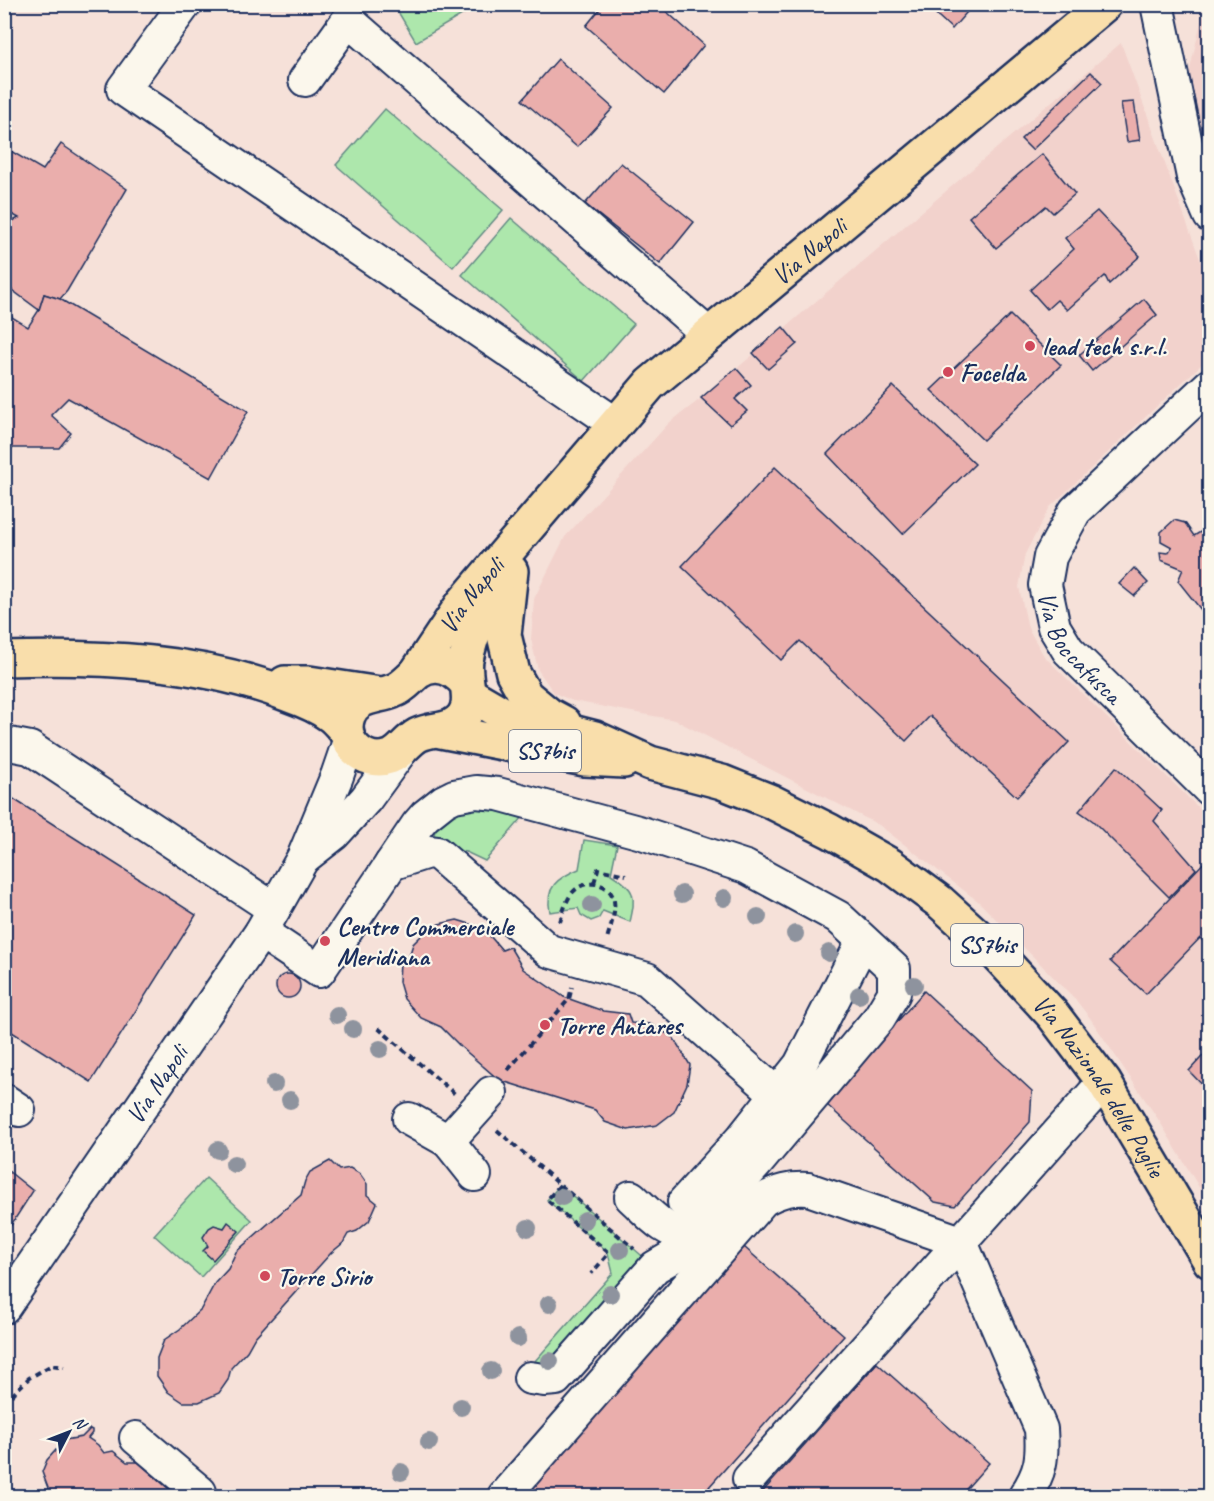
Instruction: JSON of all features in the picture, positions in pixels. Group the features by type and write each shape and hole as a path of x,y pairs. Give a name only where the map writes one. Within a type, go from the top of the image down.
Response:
{"main road":[{"name":"Via Napoli","path":"417,672 463,603 650,384 1105,4"},
{"name":"Via Napoli","path":"441,731 451,728 465,714 466,664 476,623 533,521"},
{"path":"513,558 504,635 513,673 526,696 549,716 595,738"},
{"path":"4,659 95,657 142,662 262,684 309,683 380,694"},
{"name":"Via Nazionale delle Puglie","path":"417,672 427,667 449,668 459,675 467,689 505,715 595,738 650,763 722,782 772,802 830,831 898,872 940,902 993,950 1053,1015 1104,1082 1209,1261"},
{"path":"348,736 347,720 351,709 359,701 369,696 395,690 410,681 417,672"},
{"path":"262,684 309,703 331,715 355,749 363,756 372,759 393,757 418,735 431,730 441,731"},
{"name":"Via Nazionale delle Puglie","path":"441,731 585,759 650,763"}],"street":[{"path":"184,4 123,89 616,424"},
{"path":"1157,4 1193,177 1209,216"},
{"path":"305,81 348,20 709,335"},
{"name":"Via Boccafusca","path":"1209,385 1075,511 1050,557 1045,585 1054,627 1068,650 1209,790"},
{"name":"Via Napoli","path":"4,1307 268,920 303,858 337,776 348,736"},
{"path":"4,743 30,748 268,920 319,970 418,824 444,801 454,796 476,792 498,794 642,833 746,867 838,917 863,941 900,959 894,993 879,1018 672,1257 655,1267 556,1379 530,1378"},
{"name":"Via Napoli","path":"303,858 334,834 358,808 401,751"},
{"path":"391,864 428,852 437,853 549,951 647,979 773,1091 785,1129"},
{"path":"684,1202 742,1137 800,1065 863,941"},
{"path":"448,1141 499,1082"},
{"path":"749,1479 1104,1082"},
{"path":"410,1119 448,1141 475,1175"},
{"path":"632,1197 669,1230 678,1233 688,1230 742,1168 742,1137"},
{"path":"504,1497 763,1200 784,1190 808,1189 961,1242 1041,1429 1043,1454 1038,1477 1025,1497"},
{"path":"136,1438 200,1492"}],"path":[{"path":"594,883 598,869 626,875"},
{"path":"566,905 575,889 594,883 610,892 614,902 614,911"},
{"path":"499,1082 569,999"},
{"path":"378,1028 456,1095"},
{"path":"491,1125 655,1267"},
{"path":"560,1185 547,1200 609,1254 591,1274"},
{"path":"4,1403 29,1378 52,1365 64,1367"}],"shaded area":[{"path":"1205,5 1209,5 1209,164 1184,94"},
{"path":"1121,43 1209,284 1209,353 1204,362 1050,507 1025,554 1019,587 1028,628 1044,656 1209,818 1209,1204 1160,1122 1090,1018 1075,999 979,902 879,825 675,720 573,701 554,693 538,670 531,639 534,599 565,537 669,423 703,397"}],"green space":[{"path":"394,5 479,5 416,42"},
{"path":"385,109 503,210 453,267 336,165"},
{"path":"511,218 634,324 584,381 462,275"},
{"path":"478,802 524,816 485,861 466,852 452,850 433,839 439,823 449,813"},
{"path":"584,840 617,845 611,874 625,884 632,894 633,906 630,922 603,911 599,918 591,921 581,915 578,908 550,912 551,890 554,884 564,876 579,869"},
{"path":"206,1178 252,1220 201,1277 154,1235"},
{"path":"560,1185 655,1267 556,1379 535,1361 613,1273 608,1253 547,1200"}],"building":[{"path":"604,4 658,4 704,45 664,94 586,26"},
{"path":"925,4 974,4 952,29"},
{"path":"558,59 613,108 577,147 522,100"},
{"path":"1091,72 1102,83 1032,150 1021,139"},
{"path":"1134,102 1140,140 1127,142 1121,103"},
{"path":"61,144 127,189 67,291 60,299 44,294 39,310 4,284 4,225 19,218 4,210 4,147 43,170"},
{"path":"1042,154 1075,194 1053,213 1046,206 996,248 969,217"},
{"path":"621,163 694,222 660,264 585,204"},
{"path":"1097,211 1140,256 1109,284 1105,276 1067,310 1057,300 1047,309 1030,290 1074,249 1065,238"},
{"path":"44,294 60,299 248,411 211,478 68,398 51,415 71,433 59,448 4,448 4,312 28,327 39,310"},
{"path":"1144,299 1157,315 1092,371 1079,355"},
{"path":"1010,315 1061,365 983,440 931,390"},
{"path":"783,327 797,344 768,369 753,353"},
{"path":"736,368 751,385 735,399 747,411 730,425 701,398"},
{"path":"893,386 975,464 903,534 827,454"},
{"path":"775,467 1069,742 1017,797 930,716 906,741 800,641 781,660 682,566"},
{"path":"1174,520 1185,523 1194,536 1202,531 1206,553 1210,551 1210,621 1178,581 1183,569 1161,560 1160,552 1168,553 1172,547 1161,541 1161,532"},
{"path":"1134,568 1148,583 1134,596 1119,584"},
{"path":"1116,767 1162,810 1154,821 1196,869 1169,897 1093,821 1079,811"},
{"path":"4,793 196,915 91,1082 4,1027"},
{"path":"1210,856 1210,948 1200,938 1146,994 1110,961"},
{"name":"Torre Antares","path":"457,920 483,928 502,950 510,947 523,969 564,997 603,1011 628,1014 631,1023 650,1024 673,1037 690,1065 687,1084 674,1112 657,1125 628,1130 605,1122 595,1110 499,1080 441,1027 421,1018 404,999 399,982 400,962 407,963 413,944 422,935 439,924"},
{"path":"288,974 293,975 299,981 299,991 293,997 288,998 283,997 277,991 276,986 277,981 283,975"},
{"path":"924,991 1032,1091 1030,1122 955,1206 935,1202 826,1104"},
{"path":"1210,1048 1210,1093 1189,1071"},
{"name":"Torre Sirio","path":"330,1161 339,1170 350,1168 360,1174 367,1184 367,1195 377,1203 369,1221 357,1231 348,1234 343,1243 331,1253 255,1337 247,1351 231,1368 228,1380 219,1393 199,1402 183,1402 168,1392 157,1376 157,1358 164,1340 180,1329 201,1309 215,1283 228,1269 236,1252 301,1195 310,1172"},
{"path":"7,1170 33,1191 4,1236 4,1174"},
{"path":"228,1222 239,1231 213,1260 203,1251 208,1246 203,1237 214,1225 224,1228"},
{"path":"744,1247 844,1335 709,1487 719,1496 522,1496"},
{"path":"877,1363 989,1463 960,1496 759,1496"},
{"path":"90,1429 92,1433 88,1438 104,1453 113,1451 127,1462 138,1462 171,1491 172,1496 51,1496 42,1472 47,1460 65,1440 82,1437"}],"place":[{"name":"lead tech s.r.l.","path":"1030,346"},
{"name":"Focelda","path":"948,372"},
{"name":"Centro Commerciale Meridiana","path":"325,941"},
{"name":"Torre Antares","path":"545,1025"},
{"name":"Torre Sirio","path":"265,1276"}]}
